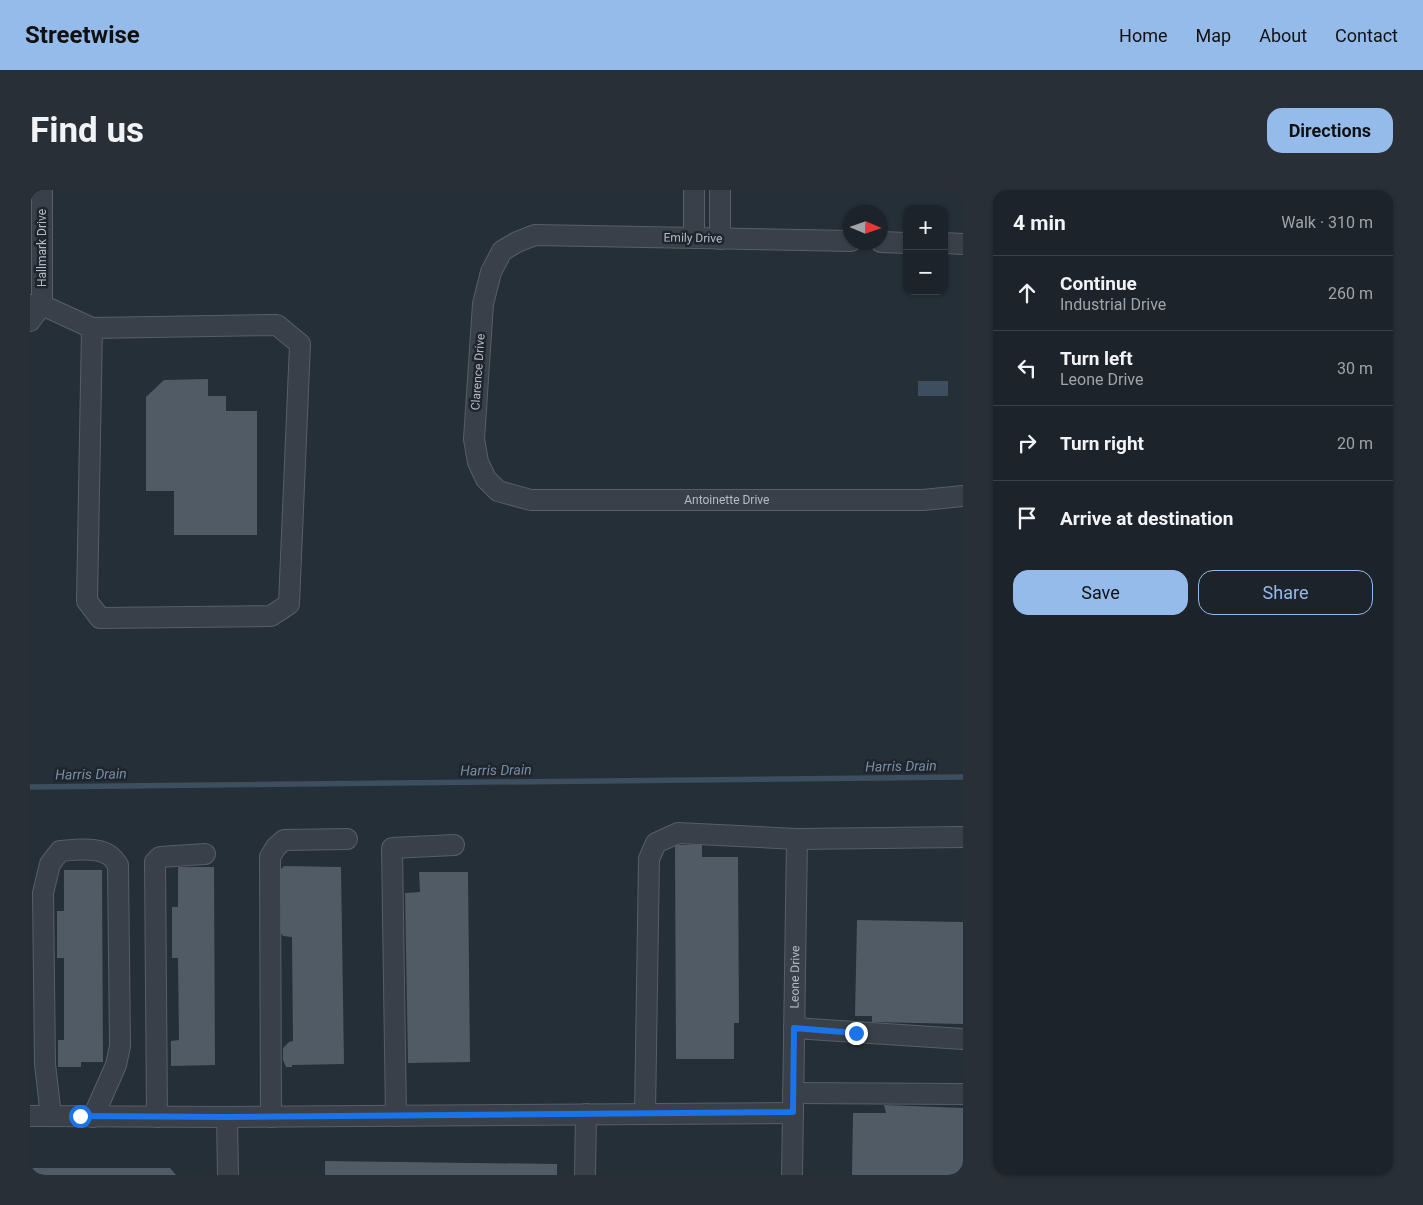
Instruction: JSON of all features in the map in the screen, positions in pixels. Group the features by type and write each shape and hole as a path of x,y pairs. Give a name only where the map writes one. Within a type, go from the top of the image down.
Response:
{"street":[{"name":"Hallmark Drive","path":"34,311 36,240 42,190"},
{"path":"694,190 694,238"},
{"path":"720,190 720,239"},
{"name":"Emily Drive","path":"534,235 843,241"},
{"name":"Clarence Drive","path":"531,500 498,491 486,479 478,462 474,439 483,304 491,272 502,250 534,235"},
{"path":"888,242 903,243"},
{"path":"948,243 963,244"},
{"path":"34,311 92,328 277,325 300,344 289,604 271,616 100,618 87,601 92,328"},
{"name":"Antoinette Drive","path":"531,500 923,500 963,496"},
{"path":"645,1114 649,859 656,843 678,833 797,839 963,837"},
{"path":"271,1117 270,857 276,847 284,840 347,839"},
{"name":"Leone Drive","path":"792,1175 797,839"},
{"path":"396,1116 392,848 454,844"},
{"path":"51,1116 45,1064 44,893 50,864 60,851 74,850 102,851 109,855 118,865 120,1046 116,1065 93,1117"},
{"path":"157,1117 155,862 160,857 205,854"},
{"path":"794,1028 963,1039"},
{"path":"30,1116 271,1117 645,1114 793,1103 963,1094"},
{"path":"585,1175 586,1114"},
{"path":"227,1117 228,1175"}],"water":[{"path":"918,381 948,381 948,396 918,396"}],"building":[{"path":"208,379 208,396 226,396 226,411 257,411 257,535 174,535 174,491 146,491 146,397 164,380"},
{"path":"675,845 702,845 702,857 738,857 739,1023 734,1023 734,1059 676,1059"},
{"path":"284,866 341,867 344,1064 292,1065 292,1067 286,1067 283,1060 283,1048 293,1041 292,937 283,936 280,932 280,870"},
{"path":"178,867 214,867 215,1065 171,1066 171,1041 179,1040 178,958 172,958 172,907 178,907"},
{"path":"64,870 102,870 103,1062 81,1062 81,1067 58,1067 58,1040 64,1040 64,958 57,958 57,911 64,911"},
{"path":"419,872 468,872 470,1062 408,1063 405,893 420,892"},
{"path":"857,920 963,922 963,1024 872,1022 872,1016 855,1016"},
{"path":"884,1105 963,1108 963,1175 852,1175 853,1113 886,1113"},
{"path":"325,1161 557,1164 557,1175 325,1175"},
{"path":"30,1168 170,1168 176,1175 30,1175"}],"waterway":[{"name":"Harris Drain","path":"30,787 963,777"}],"route":[{"path":"80,1116 227,1117 793,1112 794,1028 856,1033"}]}
